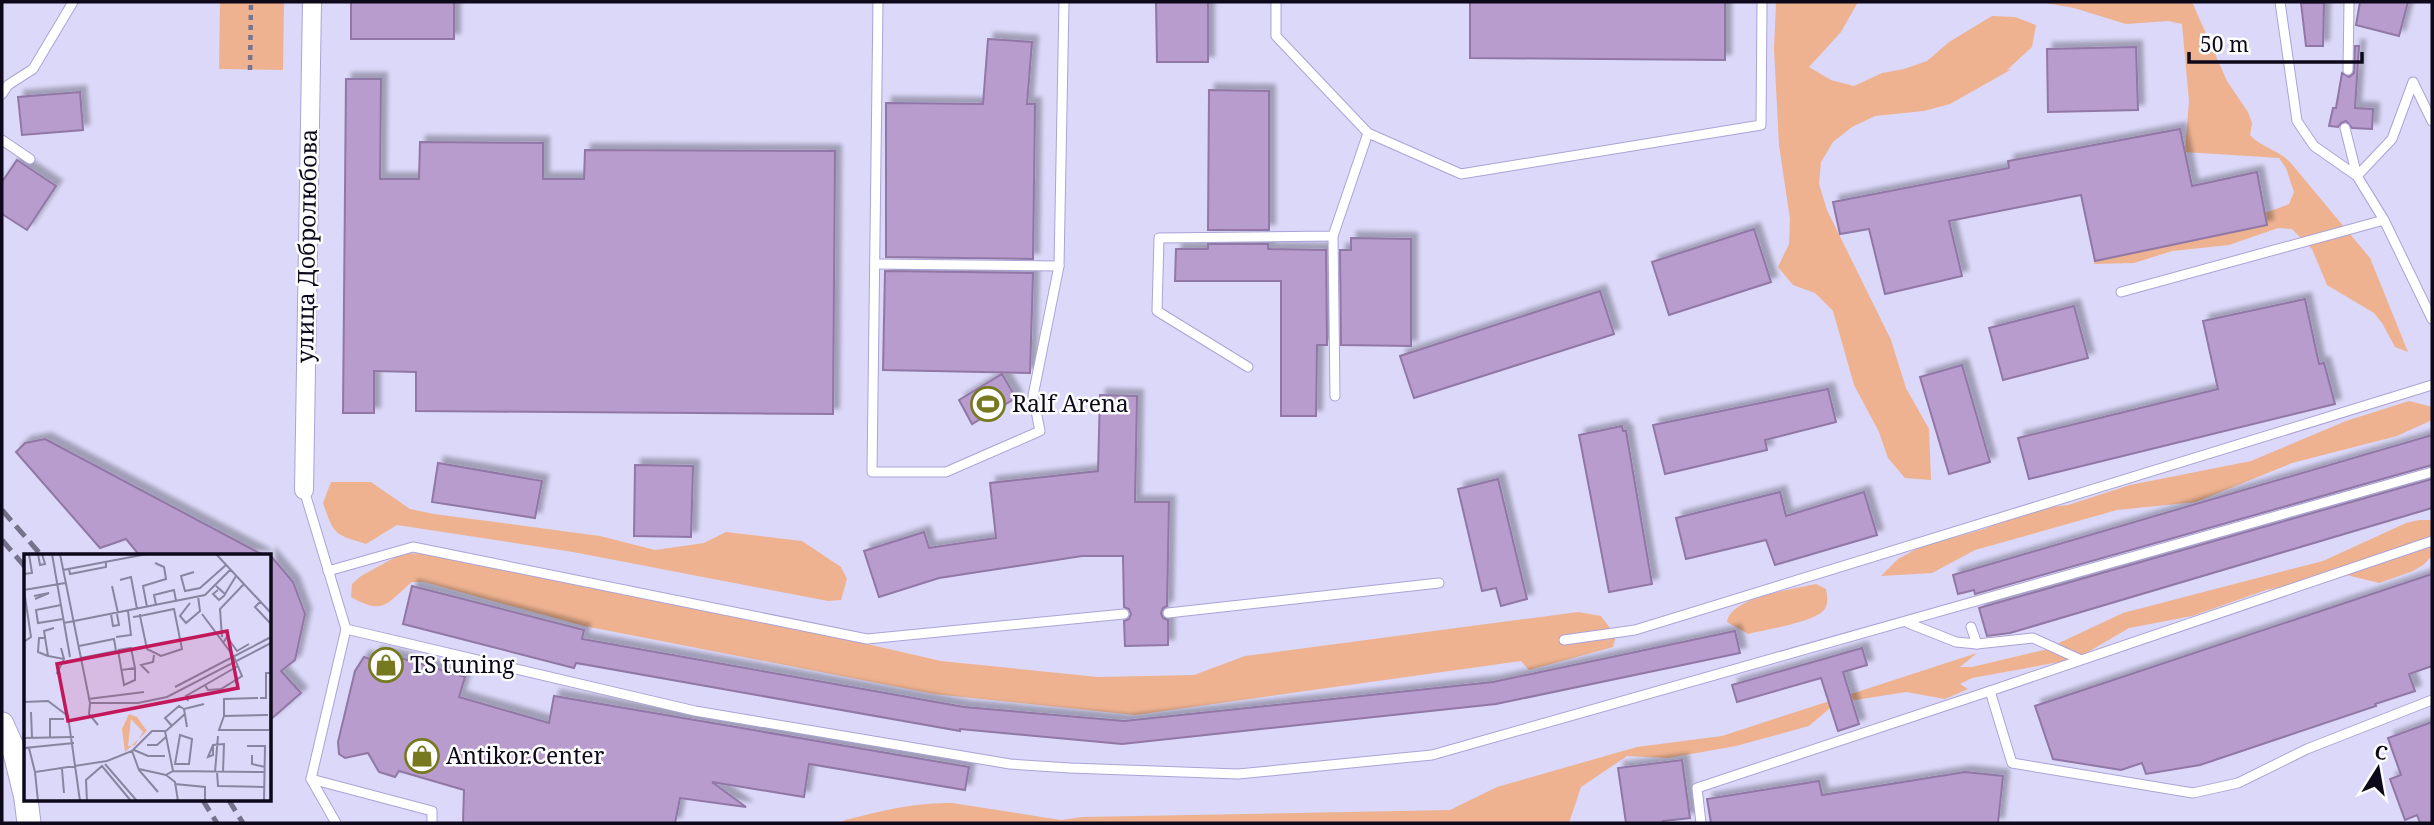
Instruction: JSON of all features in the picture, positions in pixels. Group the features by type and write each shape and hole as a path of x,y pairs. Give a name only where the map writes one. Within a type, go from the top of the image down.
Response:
{"street":[{"name":"улица Добролюбова","path":"304,490 312,2"},
{"path":"2,724 15,752 24,790"},
{"path":"26,800 29,823"}],"lane":[{"path":"2,94 8,85 33,69 73,2"},
{"path":"878,2 872,472 946,472 1040,431 1033,396 1059,266 1063,2"},
{"path":"1276,2 1276,36 1368,133 1461,174 1761,125 1762,2"},
{"path":"2280,2 2297,121 2314,146 2357,176"},
{"path":"2348,69 2349,2"},
{"path":"2357,176 2392,139 2413,82 2432,121"},
{"path":"2345,128 2357,176 2384,220 2432,319"},
{"path":"1335,396 1333,236 1368,133"},
{"path":"2,140 30,159"},
{"path":"2121,292 2384,220"},
{"path":"1248,367 1157,311 1159,238 1333,236"},
{"path":"876,264 1059,266"},
{"path":"1564,640 1635,629 2432,385"},
{"path":"346,629 695,711 1010,764 1238,775 1432,755 1908,623 2432,472"},
{"path":"304,490 346,629 311,779 336,823"},
{"path":"1701,823 1698,789 2432,541"},
{"path":"328,571 413,547 867,639 1124,614"},
{"path":"1168,613 1438,583"},
{"path":"1908,623 1956,642 1977,644 2033,638 2079,659"},
{"path":"1971,627 1977,644"},
{"path":"1990,691 2012,763 2193,793 2238,783 2307,749 2432,700"},
{"path":"311,779 432,811 432,823"}],"path":[{"path":"250,69 251,2"}],"shaded area":[{"path":"220,2 284,2 283,70 219,69"},
{"path":"1776,2 1858,2 1841,32 1809,67 1831,80 1854,86 1882,73 1927,61 1949,42 1992,16 2015,17 2036,25 2032,47 2007,70 2012,69 1950,104 1924,111 1875,116 1852,127 1833,142 1821,162 1819,184 1827,210 1891,340 1906,388 1929,429 1931,480 1905,478 1888,458 1879,432 1854,385 1833,311 1815,293 1793,285 1778,267 1789,244 1790,219 1779,145 1774,49"},
{"path":"2040,2 2192,2 2227,81 2248,112 2252,123 2250,135 2290,162 2370,258 2408,352 2395,347 2374,313 2327,285 2312,249 2292,229 2278,228 2229,245 2172,251 2134,263 2094,264 2099,253 2252,218 2289,204 2294,192 2286,168 2279,158 2185,152 2189,101 2182,24 2168,21 2126,24 2074,8"},
{"path":"2409,401 2432,407 2432,420 2397,436 2292,463 2196,502 2117,510 1975,550 1932,573 1881,576 1898,559 1920,547 1984,529 2028,510 2068,505 2130,485 2251,461 2346,421"},
{"path":"331,482 371,482 410,509 600,536 655,550 704,543 726,532 802,541 841,567 847,579 841,600 828,601 573,552 397,525 366,544 341,535 330,522 323,503"},
{"path":"2432,520 2432,556 2413,571 2379,583 2343,574 2266,590 2192,616 2129,628 2076,659 1972,678 1960,684 1968,689 1945,699 1906,692 1836,703 1809,726 1736,746 1668,758 1627,756 1581,787 1569,823 841,823 885,810 938,803 1061,820 1082,817 1450,810 1497,787 1637,747 1722,736 1977,653 1960,667 1972,667 2044,650 2123,613 2323,561 2406,523"},
{"path":"403,553 426,554 775,623 941,661 1098,677 1194,675 1245,656 1578,612 1601,616 1616,636 1613,647 1529,670 1521,661 1135,715 934,694 584,626 424,582 412,582 390,601 378,606 362,603 351,597 352,584 361,576"},
{"path":"1816,584 1826,589 1827,602 1824,610 1810,618 1748,634 1727,622 1731,613 1751,600"}],"building":[{"path":"351,2 454,2 454,39 351,39"},
{"path":"1156,2 1208,2 1208,62 1157,62"},
{"path":"1470,2 1725,2 1725,60 1470,58"},
{"path":"2360,2 2408,2 2399,36 2356,25"},
{"path":"2301,3 2324,3 2323,46 2306,46"},
{"path":"988,39 1032,42 1027,104 1035,104 1033,259 886,257 886,103 983,104"},
{"path":"2355,46 2359,46 2355,108 2373,109 2372,129 2352,128 2346,121 2338,127 2329,126 2333,108 2336,108 2342,73 2349,77 2354,73"},
{"path":"2136,47 2138,110 2048,112 2047,49"},
{"path":"346,79 381,79 380,179 419,179 420,142 543,143 543,179 584,179 585,150 835,151 833,414 416,411 416,372 374,371 374,413 343,413"},
{"path":"1209,90 1269,91 1269,230 1208,230"},
{"path":"80,92 83,130 22,135 18,97"},
{"path":"2180,129 2192,186 2257,172 2267,225 2095,261 2081,195 1949,221 1962,276 1885,294 1869,229 1840,234 1833,202 2009,168 2008,161"},
{"path":"17,160 56,186 27,230 2,214 2,182"},
{"path":"1754,229 1771,282 1669,315 1652,262"},
{"path":"1351,238 1411,239 1411,346 1341,345 1340,250 1351,250"},
{"path":"1208,244 1268,244 1268,249 1326,250 1327,345 1317,345 1316,416 1281,416 1281,281 1175,281 1176,249 1208,249"},
{"path":"885,271 1033,273 1030,373 883,370"},
{"path":"1600,291 1614,334 1414,398 1400,356"},
{"path":"2305,299 2319,364 2324,363 2335,404 2029,479 2018,438 2218,389 2203,321"},
{"path":"2074,306 2088,358 2003,380 1989,328"},
{"path":"1962,365 1990,462 1949,474 1920,377"},
{"path":"1002,374 1016,398 972,424 959,400"},
{"path":"1828,389 1836,422 1765,440 1767,450 1665,474 1653,425"},
{"path":"1100,395 1137,396 1135,502 1169,502 1167,606 1161,613 1163,618 1168,620 1168,645 1125,646 1124,621 1129,619 1131,614 1129,609 1124,607 1123,556 1082,556 939,578 879,597 864,551 924,532 929,548 996,538 990,483 1098,471"},
{"path":"1622,426 1623,431 1626,431 1652,584 1609,592 1579,435"},
{"path":"2432,435 2432,465 1975,594 1974,590 1958,594 1953,575"},
{"path":"45,439 261,554 138,554 126,539 100,548 16,452 25,443"},
{"path":"438,463 542,481 535,518 432,502"},
{"path":"635,465 693,466 691,537 634,536"},
{"path":"1498,479 1527,599 1501,606 1496,588 1482,591 1458,489"},
{"path":"2432,479 2432,508 2010,633 1987,636 1979,608"},
{"path":"1780,492 1786,516 1864,492 1877,535 1775,565 1766,540 1686,559 1676,518"},
{"path":"271,556 293,582 305,614 295,660 281,671 301,693 271,719"},
{"path":"2432,574 2432,666 2409,674 2415,691 2200,765 2146,774 2142,763 2121,770 2053,759 2035,706"},
{"path":"412,586 584,630 582,639 964,707 1124,721 1493,682 1735,631 1740,653 1496,704 1122,744 960,731 576,663 574,668 403,624"},
{"path":"1862,648 1867,665 1843,672 1859,724 1838,731 1821,678 1737,702 1732,685"},
{"path":"376,653 465,677 459,697 549,723 554,696 969,767 965,790 809,764 804,797 712,782 746,807 680,798 675,823 463,823 464,790 399,771 395,777 379,772 368,753 345,758 339,754 338,742 355,671 364,657 373,660"},
{"path":"2432,722 2432,823 2420,823 2417,815 2405,820 2390,779 2401,775 2388,738"},
{"path":"1682,760 1690,818 1663,821 1664,823 1626,823 1618,768"},
{"path":"1965,772 2003,776 1998,823 1711,823 1707,799 1819,781 1822,795"}],"railway":[{"path":"2,510 40,554"},
{"path":"2,540 24,566"},
{"path":"203,800 217,823"},
{"path":"229,800 243,823"}],"place":[{"name":"Ralf Arena","path":"988,404"},
{"name":"TS tuning","path":"386,665"},
{"name":"Antikor.Center","path":"422,756"}]}
